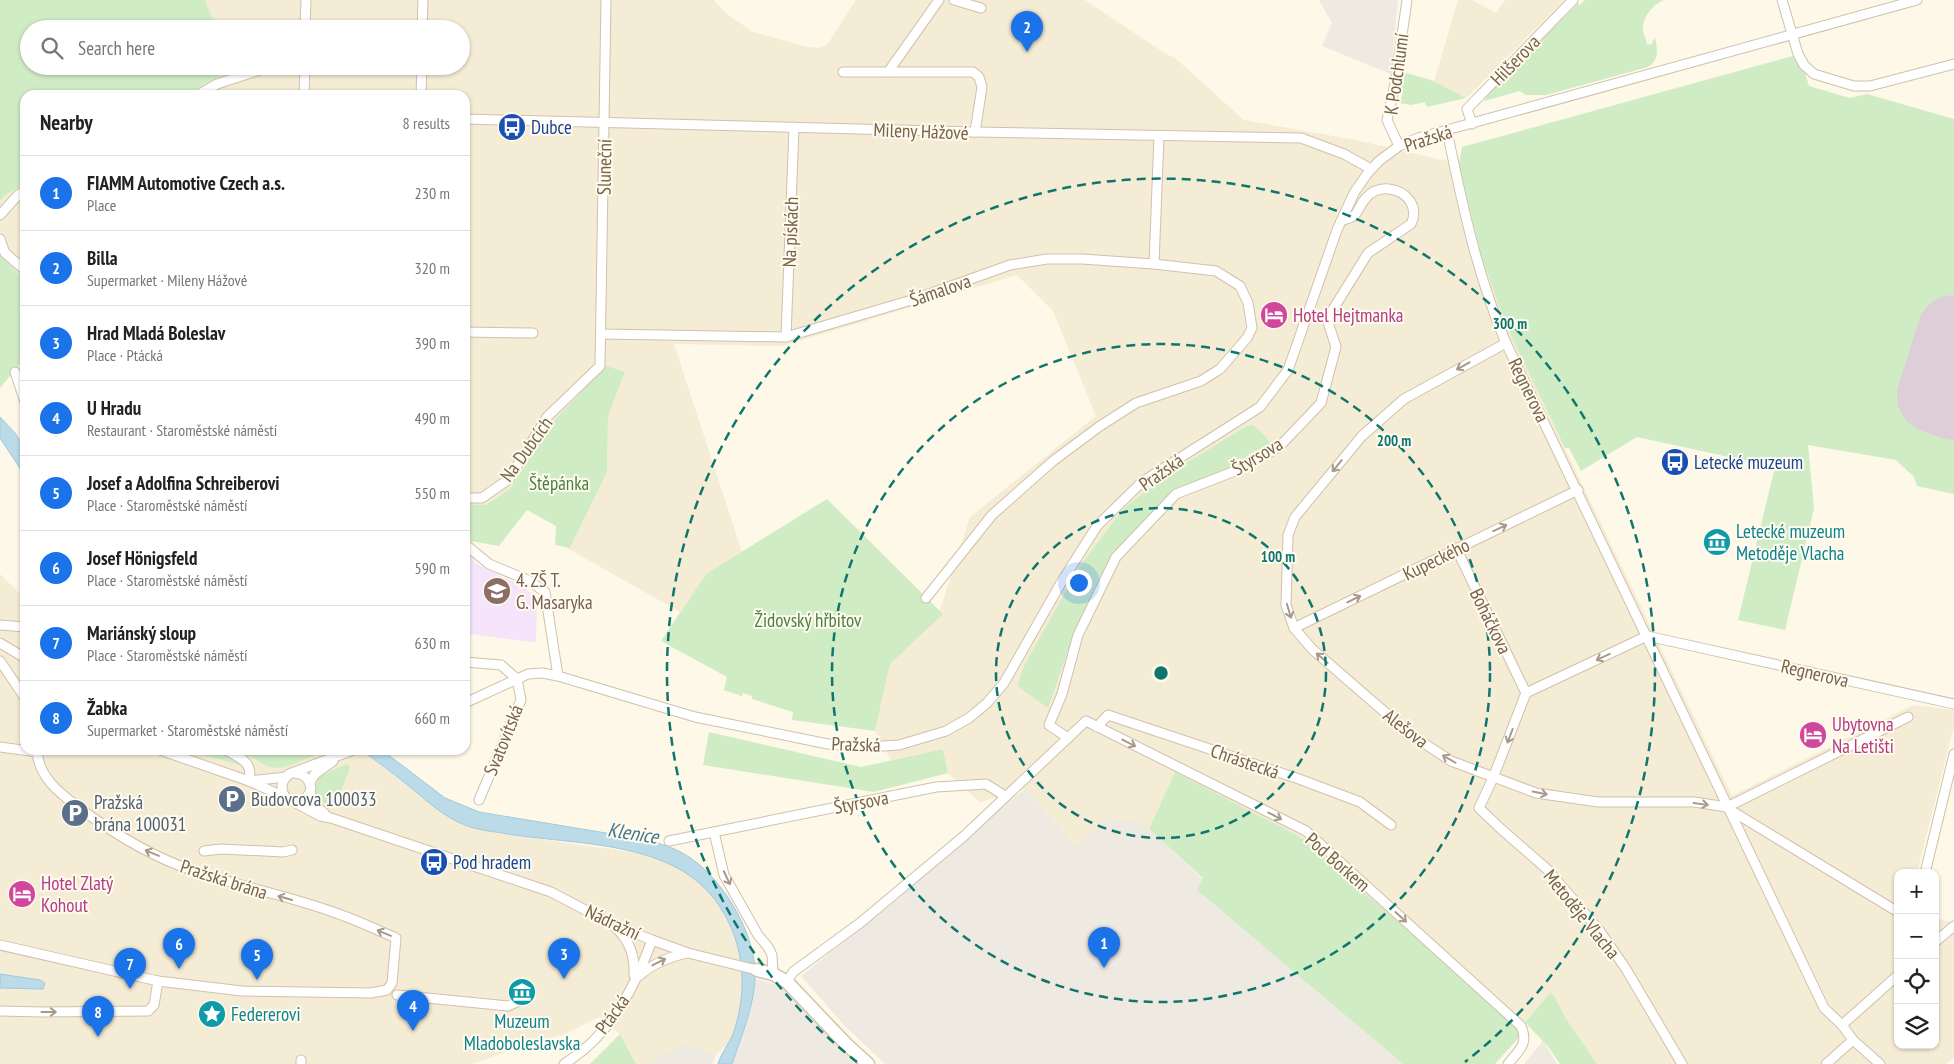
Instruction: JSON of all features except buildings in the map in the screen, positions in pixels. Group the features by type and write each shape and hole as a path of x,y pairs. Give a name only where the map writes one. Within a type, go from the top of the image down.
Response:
{"street":[{"path":"305,20 306,0"},
{"path":"422,20 423,0"},
{"name":"Sluneční","path":"602,334 606,0"},
{"path":"888,72 939,0"},
{"path":"954,0 981,8"},
{"name":"K Podchlumí","path":"1399,146 1387,120 1395,84 1407,0"},
{"name":"Hilšerova","path":"1472,124 1467,109 1573,0"},
{"path":"1782,0 1798,54 1814,74 1854,86 1870,86 1954,64"},
{"name":"Pražská","path":"470,701 528,674 542,673 558,676 695,717 828,744 867,747 899,745 946,731 969,718 1004,683 1062,581 1097,526 1142,482 1260,407 1288,370 1341,221 1354,193 1371,169 1389,153 1399,146 1418,138 1917,0"},
{"path":"843,72 973,72 979,77 982,87 975,132"},
{"path":"207,90 217,84 244,75"},
{"path":"304,90 305,75"},
{"path":"421,90 422,75"},
{"name":"Mileny Hážové","path":"470,119 604,124 1301,138 1344,154 1371,169"},
{"name":"Na pískách","path":"786,337 794,127"},
{"name":"Regnerova","path":"1446,131 1466,220 1494,316 1506,343 1578,490 1824,1008 1842,1025 1853,1040 1880,1064"},
{"path":"1154,264 1159,136"},
{"name":"Štyrsova","path":"1068,738 1049,725 1062,694 1078,635 1116,557 1176,494 1235,471 1279,447 1320,403 1336,347 1327,319 1368,254 1411,224 1414,219 1414,209 1409,200 1400,192 1382,189 1365,198 1354,216 1341,221"},
{"path":"0,215 20,194"},
{"path":"0,239 5,253 20,266"},
{"name":"Šámalova","path":"602,334 786,337 915,300 1010,265 1047,259 1082,259 1154,264 1216,271 1240,286 1248,303 1252,328 1247,338 1220,368 1201,381 1136,403 1100,426 1053,461 992,515 926,598"},
{"path":"470,332 532,333"},
{"name":"Na Dubcích","path":"470,498 482,498 509,479 547,417 600,366 602,334"},
{"name":"Alešova","path":"1506,343 1404,399 1362,436 1295,517 1288,534 1286,605 1294,628 1312,649 1410,734 1451,761 1536,793 1598,802 1694,802 1727,807"},
{"path":"14,372 20,388"},
{"name":"Kupeckého","path":"1294,628 1578,490"},
{"path":"470,548 489,564 530,581 545,592 558,676"},
{"name":"Boháčkova","path":"1456,548 1526,694"},
{"path":"0,625 20,626"},
{"path":"1493,778 1526,694 1647,636"},
{"name":"Regnerova","path":"1647,636 1954,704"},
{"path":"0,643 20,655"},
{"path":"0,661 20,691"},
{"path":"470,662 500,665 517,679"},
{"name":"Svatovítská","path":"479,800 521,700 517,679"},
{"name":"Chrástecká","path":"1097,727 1108,715 1299,779 1360,802 1391,825"},
{"path":"1727,807 1908,717"},
{"name":"Pod Borkem","path":"1068,738 1086,721 1306,832 1521,1026 1526,1036 1523,1046 1508,1064"},
{"path":"787,982 793,972 860,923 964,836 1068,738"},
{"name":"Pražská brána","path":"0,747 20,749"},
{"path":"1926,869 1954,754"},
{"name":"Pražská brána","path":"38,755 40,765 48,780 59,792 101,824 142,849 197,872 332,911 396,938 392,983 387,990 371,993 242,991 158,981"},
{"path":"174,755 249,781 295,802 304,800 310,793 310,782 301,773 249,781"},
{"path":"234,755 249,766 251,771 249,781"},
{"path":"285,797 282,787 290,775 339,755"},
{"path":"310,782 322,768 343,755"},
{"name":"Metoděje Vlacha","path":"1493,778 1479,808 1548,870 1599,930 1626,969 1682,1064"},
{"name":"Štyrsova","path":"669,841 936,787 986,784 1005,796"},
{"name":"Nádražní","path":"310,793 314,804 331,818"},
{"name":"Nádražní","path":"295,802 320,816 331,818 551,892 612,924 688,953 773,974 787,982 846,1044 868,1064"},
{"path":"1727,807 1894,910"},
{"path":"714,832 724,875 758,935 772,955 773,974"},
{"path":"204,851 283,852 292,850"},
{"name":"Ptácká","path":"612,924 626,939 631,948 635,964 634,981"},
{"path":"1939,936 1954,926"},
{"name":"Ptácká","path":"564,1064 586,1047 609,1025 624,1004 652,940"},
{"path":"0,945 158,981 154,1005 148,1011 0,1011"},
{"name":"Ptácká","path":"634,981 657,962 672,956 688,953"},
{"path":"1842,1025 1894,979"},
{"path":"397,995 508,1006 524,999"},
{"path":"1826,1064 1853,1040"}],"shaded area":[{"path":"205,0 714,0 727,14 753,32 808,47 819,48 827,45 856,0 1085,0 1166,54 1175,58 1244,120 1356,140 1459,164 1480,251 1498,304 1513,340 1732,796 1913,705 1954,710 1954,726 1918,869 1894,869 1894,1049 1939,1049 1939,919 1954,923 1954,1057 1946,1064 1597,1064 1565,1017 1554,996 1550,993 1518,1029 1469,984 1175,772 1149,829 1140,823 1077,847 1025,789 980,802 948,773 943,749 891,760 875,731 890,664 937,619 970,517 1096,416 1053,311 1017,275 783,346 674,344 742,552 706,574 680,612 565,547 570,548 607,472 608,416 625,372 553,422 510,489 484,505 470,504 470,90 195,90 222,75 470,75 470,20 213,20"},
{"path":"1319,0 1398,0 1391,74 1322,46 1332,23"},
{"path":"1458,0 1472,0 1496,13 1505,0 1565,0 1466,98 1434,81"},
{"path":"20,187 20,276 0,254 0,201 5,195"},
{"name":"4. ZŠ T. G. Masaryka","path":"470,549 472,549 474,563 524,587 534,596 537,602 536,641 529,642 470,634"},
{"path":"0,574 20,594 20,755 367,755 444,814 466,826 517,836 639,853 668,862 705,886 726,916 739,948 743,976 743,994 733,1035 727,1045 716,1055 686,1043 647,1064 636,1064 620,1034 599,1017 563,1035 535,1042 472,1064 0,1064"},
{"path":"1025,789 1077,847 1108,817 1140,823 1149,829 1203,879 1197,890 1403,1064 885,1064 844,1025 801,976 898,899 999,809"},
{"path":"756,979 783,987 842,1052 857,1064 732,1064 747,1020"},
{"path":"1543,1041 1557,1064 1524,1064"},
{"path":"686,1043 716,1055 712,1064 647,1064"}],"green space":[{"path":"0,0 205,0 213,20 20,20 20,75 222,75 195,90 20,90 20,187 5,195 0,201"},
{"path":"1585,0 1664,0 1656,4 1643,24 1647,44 1651,45 1655,37 1657,54 1652,64 1648,67 1546,95 1526,95 1520,91 1484,101 1492,89 1578,3 1580,5"},
{"path":"1793,56 1805,73 1809,86 1850,98 1867,94 1954,119 1954,494 1917,486 1914,477 1896,460 1808,445 1814,509 1785,630 1738,620 1775,467 1637,437 1581,471 1569,448 1565,448 1513,340 1498,304 1480,251 1459,164 1462,147"},
{"path":"1403,72 1434,81 1466,98 1427,107 1425,102 1411,105 1400,103 1403,92 1399,90"},
{"path":"0,254 20,276 20,364 0,388"},
{"name":"Štěpánka","path":"606,366 625,372 608,416 607,472 570,548 555,545 556,526 527,510 499,546 470,541 470,504 485,505 510,489 553,422"},
{"path":"1253,425 1271,444 1250,453 1238,464 1173,491 1113,554 1076,627 1048,708 1017,686 1025,664 1080,566 1116,518 1127,506 1165,476 1247,426"},
{"name":"Židovský hřbitov","path":"827,499 943,614 890,664 875,731 792,720 793,712 752,699 752,696 743,693 742,696 724,690 727,677 661,641 706,574"},
{"path":"709,732 861,767 943,749 948,773 874,792 703,765"},
{"path":"204,755 230,755 243,763 243,766"},
{"path":"243,755 314,755 292,765 278,768 268,766 249,756 248,758"},
{"path":"347,764 350,768 336,804 333,807 327,805 316,796 317,782 320,776"},
{"path":"1175,772 1302,838 1469,984 1522,1034 1495,1064 1403,1064 1197,890 1203,878 1149,829"},
{"path":"1550,993 1554,996 1565,1017 1597,1064 1560,1064 1550,1049 1525,1022"},
{"path":"620,1034 636,1064 590,1064"}],"water":[{"path":"0,417 20,441 20,468 0,438"},
{"path":"368,755 389,755 445,798 479,812 642,839 668,846 692,859 704,869 727,896 737,912 745,929 755,964 752,1002 732,1064 718,1064 733,1034 738,1018 741,1001 742,969 735,937 728,922 720,907 701,885 678,868 651,857 621,849 488,831 465,825 450,818 436,808"},
{"path":"0,974 40,980 45,983 43,989 0,988"}],"runway":[{"path":"1954,332 1934,396 1954,403"}],"place":[{"name":"Billa","path":"1027,52"},
{"name":"Dubce","path":"512,127"},
{"name":"Hotel Hejtmanka","path":"1274,315"},
{"name":"Letecké muzeum","path":"1675,462"},
{"name":"Letecké muzeum Metoděje Vlacha","path":"1717,542"},
{"name":"4. ZŠ T. G. Masaryka","path":"497,591"},
{"name":"Ubytovna Na Letišti","path":"1813,735"},
{"name":"Budovcova 100033","path":"232,799"},
{"name":"Pražská brána 100031","path":"75,813"},
{"name":"Pod hradem","path":"434,862"},
{"name":"Hotel Zlatý Kohout","path":"22,894"},
{"name":"FIAMM Automotive Czech a.s.","path":"1104,968"},
{"name":"Josef Hönigsfeld","path":"179,969"},
{"name":"Hrad Mladá Boleslav","path":"564,979"},
{"name":"Josef a Adolfina Schreiberovi","path":"257,980"},
{"name":"Mariánský sloup","path":"130,989"},
{"name":"Muzeum Mladoboleslavska","path":"522,992"},
{"name":"Federerovi","path":"212,1014"},
{"name":"U Hradu","path":"413,1031"},
{"name":"Žabka","path":"98,1037"}],"water label":[{"name":"Klenice","path":"633,833"}]}
